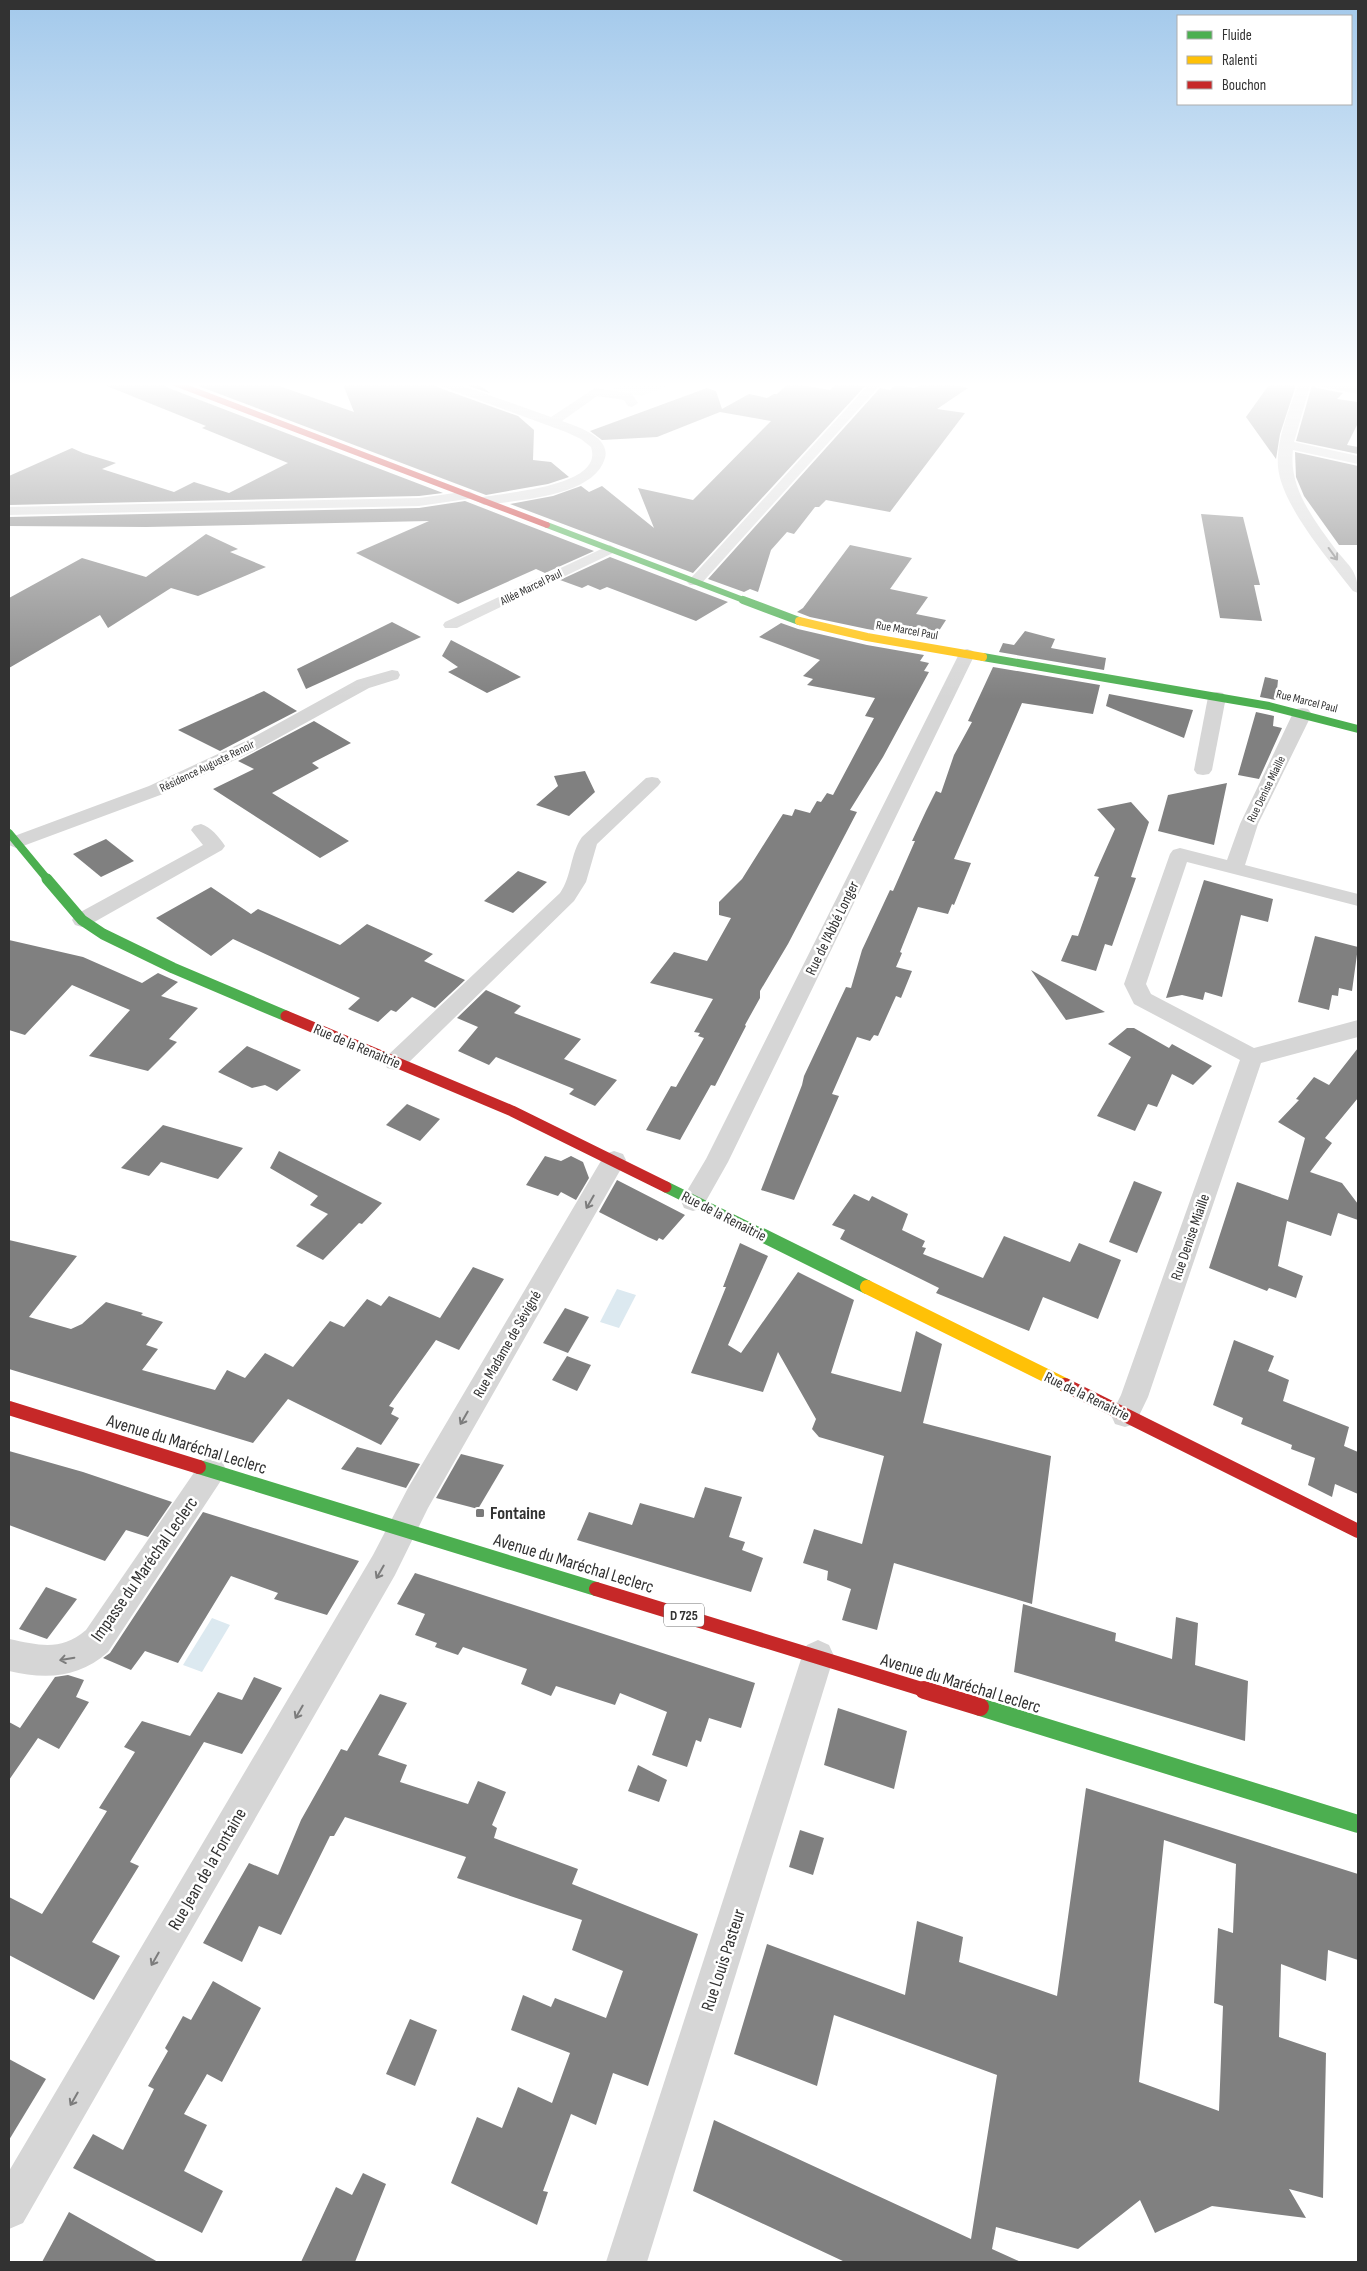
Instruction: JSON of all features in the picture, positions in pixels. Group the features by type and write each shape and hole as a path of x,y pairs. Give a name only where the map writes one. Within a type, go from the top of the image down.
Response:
{"street":[{"name":"Rue Marcel Paul","path":"451,488 804,623 867,637 1302,713 1358,729"},
{"path":"484,501 529,495 558,488"},
{"path":"695,582 781,488"},
{"path":"1291,488 1292,493 1356,581"},
{"path":"9,511 419,502 469,495"},
{"path":"529,495 529,518"},
{"name":"Allée Marcel Paul","path":"452,625 610,549"},
{"name":"Rue de l’Abbé Longer","path":"693,1200 716,1162 967,654"},
{"name":"Résidence Auguste Renoir","path":"12,837 156,790 254,744 363,684 392,675"},
{"path":"1203,770 1217,697"},
{"name":"Rue Denise Miaille","path":"1234,867 1249,824 1302,713"},
{"path":"395,1062 567,897 575,887 580,876 583,851 589,841 652,782"},
{"path":"82,920 215,846 202,830"},
{"name":"Rue de la Renaitrie","path":"12,837 82,920 103,934 173,968 512,1111 1358,1531"},
{"path":"1356,1031 1252,1057 1142,999 1135,984 1180,854 1358,900"},
{"name":"Rue Denise Miaille","path":"1125,1415 1134,1397 1252,1057"},
{"name":"Rue Madame de Sévigné","path":"402,1528 614,1160"},
{"name":"Avenue du Maréchal Leclerc","path":"9,1408 1358,1824"},
{"name":"Impasse du Maréchal Leclerc","path":"9,1655 25,1659 64,1660 76,1657 97,1641 212,1470"},
{"name":"Rue Jean de la Fontaine","path":"9,2209 384,1565 402,1528"},
{"name":"Rue Louis Pasteur","path":"626,2262 818,1656"}],"shaded area":[{"path":"617,1289 636,1295 619,1328 600,1322"},
{"path":"212,1618 230,1625 202,1672 183,1665"}],"building":[{"path":"9,488 161,488 174,492 182,488 213,488 229,493 239,488 430,488 443,493 419,496 9,505"},
{"path":"467,488 526,488 486,495"},
{"path":"575,488 584,488 589,492 598,488 604,488 654,528 638,488 693,500 705,488 771,488 693,573 510,504 553,496"},
{"path":"790,488 908,488 890,512 826,500 819,507 815,507 794,534 787,532 771,550 758,592 750,589 744,592 708,579"},
{"path":"1301,488 1358,488 1358,545 1339,545 1304,496"},
{"path":"465,501 594,551 545,573 536,569 458,604 356,553 429,521 146,527 9,526 9,517 419,508"},
{"path":"1201,514 1243,517 1260,585 1254,585 1262,621 1220,618"},
{"path":"206,534 238,549 230,552 266,567 198,596 171,588 108,628 100,615 9,668 9,598 82,558 146,577"},
{"path":"850,545 912,558 890,589 928,597 916,614 946,620 933,640 867,629 810,617 797,612 803,608"},
{"path":"610,557 728,602 696,621 607,587 600,590 588,585 582,588 560,580"},
{"path":"392,622 421,637 306,689 297,669"},
{"path":"781,623 798,629 867,645 924,655 920,661 929,663 924,671 929,672 883,757 850,810 857,812 788,944 760,991 760,998 715,1086 711,1085 680,1140 646,1130 671,1086 676,1087 704,1038 698,1036 700,1033 694,1032 713,999 650,983 674,952 707,961 731,918 719,915 719,902 742,879 783,814 792,816 795,809 810,813 817,801 821,802 827,793 833,795 874,718 865,716 875,698 807,685 813,679 803,676 820,660 759,637"},
{"path":"1025,631 1055,639 1051,648 1106,658 1104,670 999,652 1003,643 1014,645"},
{"path":"451,640 521,677 487,693 448,672 458,667 442,656"},
{"path":"993,667 1100,685 1093,714 1022,703 954,859 971,863 954,905 952,904 948,914 918,907 896,967 912,971 901,998 896,996 878,1036 874,1035 870,1041 857,1037 832,1094 839,1096 794,1200 761,1190 804,1076 846,987 851,988 862,950 890,890 893,891 915,841 912,841 936,791 941,793 954,755 972,722 968,721"},
{"path":"1265,677 1278,680 1276,700 1260,697"},
{"path":"264,691 297,711 220,751 178,730"},
{"path":"1109,694 1193,710 1184,738 1106,706"},
{"path":"1256,712 1274,716 1273,726 1282,728 1259,779 1238,775"},
{"path":"314,721 351,743 312,763 319,768 272,793 349,841 320,858 213,789 254,769 238,761"},
{"path":"585,771 595,792 569,816 536,805 558,786 554,776"},
{"path":"1227,783 1214,845 1158,831 1168,795"},
{"path":"1131,802 1149,822 1131,877 1136,878 1112,946 1105,944 1096,971 1061,961 1072,935 1078,936 1099,877 1094,876 1115,829 1097,809"},
{"path":"106,839 134,861 101,877 73,854"},
{"path":"518,871 547,882 513,913 484,901"},
{"path":"1204,880 1273,899 1268,922 1241,915 1222,997 1205,992 1203,1000 1182,995 1166,998"},
{"path":"211,887 251,914 258,909 340,945 367,924 433,954 424,961 465,980 435,1008 412,997 396,1012 391,1010 378,1022 348,1009 360,998 233,939 211,956 156,918"},
{"path":"1315,936 1358,947 1352,991 1339,988 1338,996 1332,995 1329,1010 1298,1002"},
{"path":"9,940 83,957 142,983 158,973 178,982 161,996 198,1008 169,1039 177,1042 148,1071 89,1056 130,1010 72,985 25,1035 9,1030"},
{"path":"1031,970 1105,1012 1066,1020"},
{"path":"486,990 521,1006 514,1013 581,1039 564,1059 617,1080 595,1106 569,1094 574,1089 496,1057 489,1065 458,1051 478,1027 457,1018"},
{"path":"1127,1028 1134,1028 1169,1048 1172,1044 1212,1066 1193,1085 1172,1074 1157,1107 1148,1104 1135,1131 1097,1116 1131,1057 1108,1044"},
{"path":"247,1046 301,1070 277,1091 265,1085 252,1088 218,1072"},
{"path":"1358,1048 1358,1098 1325,1138 1332,1143 1310,1172 1342,1183 1358,1204 1358,1220 1338,1213 1331,1236 1287,1221 1278,1266 1303,1276 1296,1298 1269,1288 1267,1291 1209,1268 1237,1182 1288,1200 1305,1138 1278,1122 1299,1100 1296,1099 1314,1077 1329,1085"},
{"path":"407,1104 440,1119 420,1141 386,1125"},
{"path":"163,1125 243,1148 218,1179 161,1162 149,1176 121,1168"},
{"path":"279,1151 382,1203 362,1224 359,1223 323,1260 296,1246 328,1214 310,1205 318,1196 270,1168"},
{"path":"545,1156 561,1161 571,1156 583,1162 589,1178 576,1200 561,1192 558,1196 526,1185"},
{"path":"617,1180 685,1215 663,1240 659,1238 657,1241 599,1212"},
{"path":"1134,1181 1162,1192 1137,1253 1109,1242"},
{"path":"854,1194 869,1201 872,1196 908,1214 902,1230 925,1241 922,1247 926,1248 923,1254 983,1278 1004,1236 1070,1262 1079,1243 1121,1260 1098,1319 1043,1297 1029,1331 936,1293 939,1288 840,1239 845,1230 832,1225"},
{"path":"9,1240 77,1256 29,1317 71,1329 82,1324 106,1302 143,1313 141,1315 163,1322 146,1345 158,1349 142,1370 215,1390 227,1370 245,1378 265,1353 293,1367 330,1321 344,1327 367,1299 381,1306 389,1296 440,1318 473,1267 504,1279 459,1350 436,1340 389,1406 394,1408 391,1414 399,1418 381,1445 288,1399 253,1443 9,1369"},
{"path":"740,1243 768,1256 728,1345 741,1353 798,1272 854,1300 831,1373 901,1392 916,1331 942,1344 923,1423 1051,1456 1032,1604 894,1563 877,1630 842,1620 851,1589 827,1580 828,1571 803,1563 814,1529 862,1544 884,1456 819,1437 812,1429 816,1419 778,1352 763,1392 691,1373 726,1287 723,1287"},
{"path":"565,1308 589,1317 568,1353 543,1343"},
{"path":"1234,1340 1274,1356 1268,1371 1289,1380 1283,1401 1349,1427 1344,1446 1358,1452 1358,1494 1335,1484 1332,1497 1308,1485 1315,1458 1291,1449 1292,1445 1241,1424 1243,1418 1213,1405"},
{"path":"567,1356 591,1365 577,1391 552,1380"},
{"path":"357,1447 420,1464 406,1488 341,1469"},
{"path":"9,1451 83,1472 172,1502 148,1537 126,1530 105,1561 9,1525"},
{"path":"461,1454 504,1465 478,1509 436,1498"},
{"path":"705,1487 742,1497 729,1537 745,1542 742,1550 763,1558 751,1592 577,1540 589,1512 632,1525 640,1503 694,1518"},
{"path":"203,1512 359,1561 327,1615 274,1599 278,1593 231,1576 178,1663 145,1651 131,1670 103,1658 110,1653"},
{"path":"415,1573 755,1683 741,1728 709,1718 701,1742 696,1740 687,1767 652,1755 667,1712 620,1693 615,1705 556,1686 551,1696 521,1684 527,1669 463,1647 458,1655 435,1647 437,1643 415,1635 425,1614 397,1604"},
{"path":"46,1587 77,1599 47,1639 19,1629"},
{"path":"1023,1604 1116,1633 1115,1641 1172,1659 1176,1617 1198,1623 1195,1665 1248,1681 1245,1741 1014,1672"},
{"path":"68,1675 84,1680 76,1697 89,1702 59,1749 38,1738 9,1780 9,1722 20,1728 55,1677"},
{"path":"254,1677 282,1688 242,1754 204,1742 130,1862 139,1866 92,1942 120,1956 94,2000 9,1955 9,1897 42,1914 107,1811 99,1808 135,1752 124,1747 142,1721 190,1736 218,1692 242,1700"},
{"path":"380,1694 407,1703 378,1755 407,1765 400,1782 468,1804 478,1781 506,1792 492,1825 497,1828 494,1838 578,1869 572,1884 698,1934 648,2086 613,2073 596,2125 571,2114 543,2191 548,2192 537,2225 451,2183 477,2117 502,2128 518,2087 552,2103 570,2053 511,2030 523,1995 551,2007 555,1998 606,2018 623,1971 572,1950 582,1920 457,1878 466,1857 345,1817 334,1836 330,1836 281,1935 259,1926 242,1962 203,1943 249,1863 278,1875 301,1820 341,1749 347,1751"},
{"path":"838,1708 907,1731 894,1789 824,1765"},
{"path":"638,1765 667,1780 659,1802 628,1791"},
{"path":"1086,1788 1358,1874 1358,1960 1328,1950 1326,1981 1281,1964 1279,2037 1326,2053 1323,2198 1289,2189 1306,2218 1212,2206 1155,2233 1140,2200 1078,2249 996,2227 992,2249 1021,2262 845,2262 693,2191 714,2120 971,2239 997,2075 834,2015 817,2086 734,2054 767,1944 905,1995 917,1921 963,1937 959,1962 1057,1996","holes":["1164,1840 1236,1864 1233,1933 1218,1928 1214,2003 1223,2006 1219,2111 1139,2082"]},
{"path":"800,1830 824,1838 813,1875 789,1867"},
{"path":"213,1981 261,2008 222,2082 207,2074 184,2114 207,2125 184,2171 223,2191 202,2233 73,2168 93,2134 123,2150 154,2089 148,2086 168,2051 165,2048 183,2016 191,2020"},
{"path":"410,2019 437,2030 415,2086 386,2074"},
{"path":"9,2059 46,2079 9,2140"},
{"path":"363,2173 386,2184 355,2262 301,2262 336,2187 352,2195"},
{"path":"69,2212 158,2262 42,2262"}],"traffic: fast":[{"path":"547,525 799,621"},
{"path":"983,657 1269,706 1358,729"},
{"path":"9,833 82,920 103,934 173,968 286,1016"},
{"path":"666,1187 867,1287"},
{"path":"199,1467 596,1589"},
{"path":"980,1707 1358,1824"}],"traffic: slow":[{"path":"799,621 867,637 983,657"},
{"path":"867,1287 1065,1385"}],"traffic: jam":[{"path":"450,488 547,525"},
{"path":"286,1016 512,1111 666,1187"},
{"path":"1065,1385 1358,1531"},
{"path":"9,1408 199,1467"},
{"path":"596,1589 980,1707"}],"place":[{"name":"Fontaine","path":"480,1513"}]}
